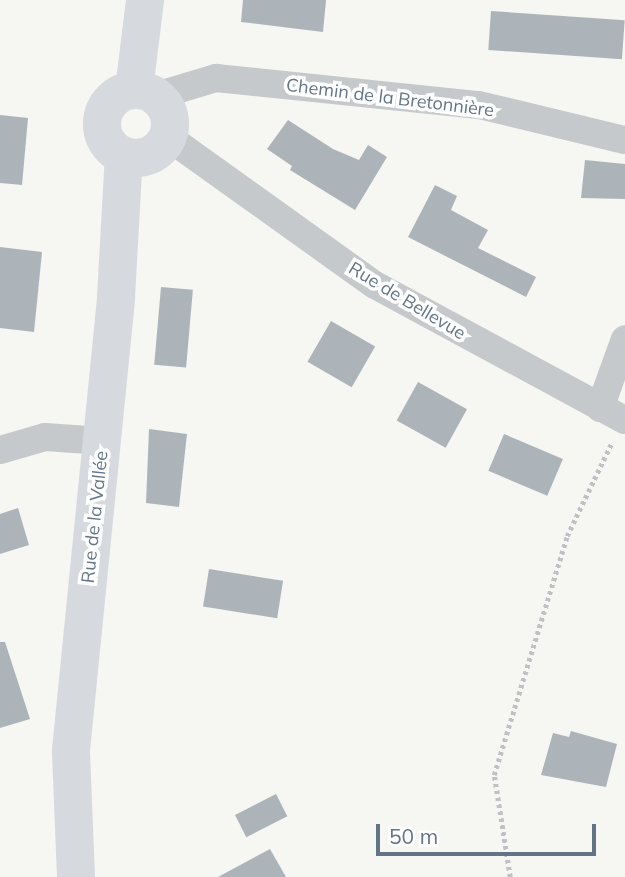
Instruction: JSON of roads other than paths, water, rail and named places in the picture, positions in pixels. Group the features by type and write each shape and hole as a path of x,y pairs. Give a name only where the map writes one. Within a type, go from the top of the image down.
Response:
{"street":[{"path":"145,0 145,93 169,114 167,137 145,157 124,156 106,142 102,119 113,99 145,93"},
{"name":"Chemin de la Bretonnière","path":"145,93 216,78 479,105 625,140"},
{"name":"Rue de Bellevue","path":"167,137 375,285 616,416"},
{"name":"Rue de la Vallée","path":"76,877 71,750 103,441 124,156"},
{"path":"616,416 625,339"},
{"path":"0,450 45,437 103,441"}]}
